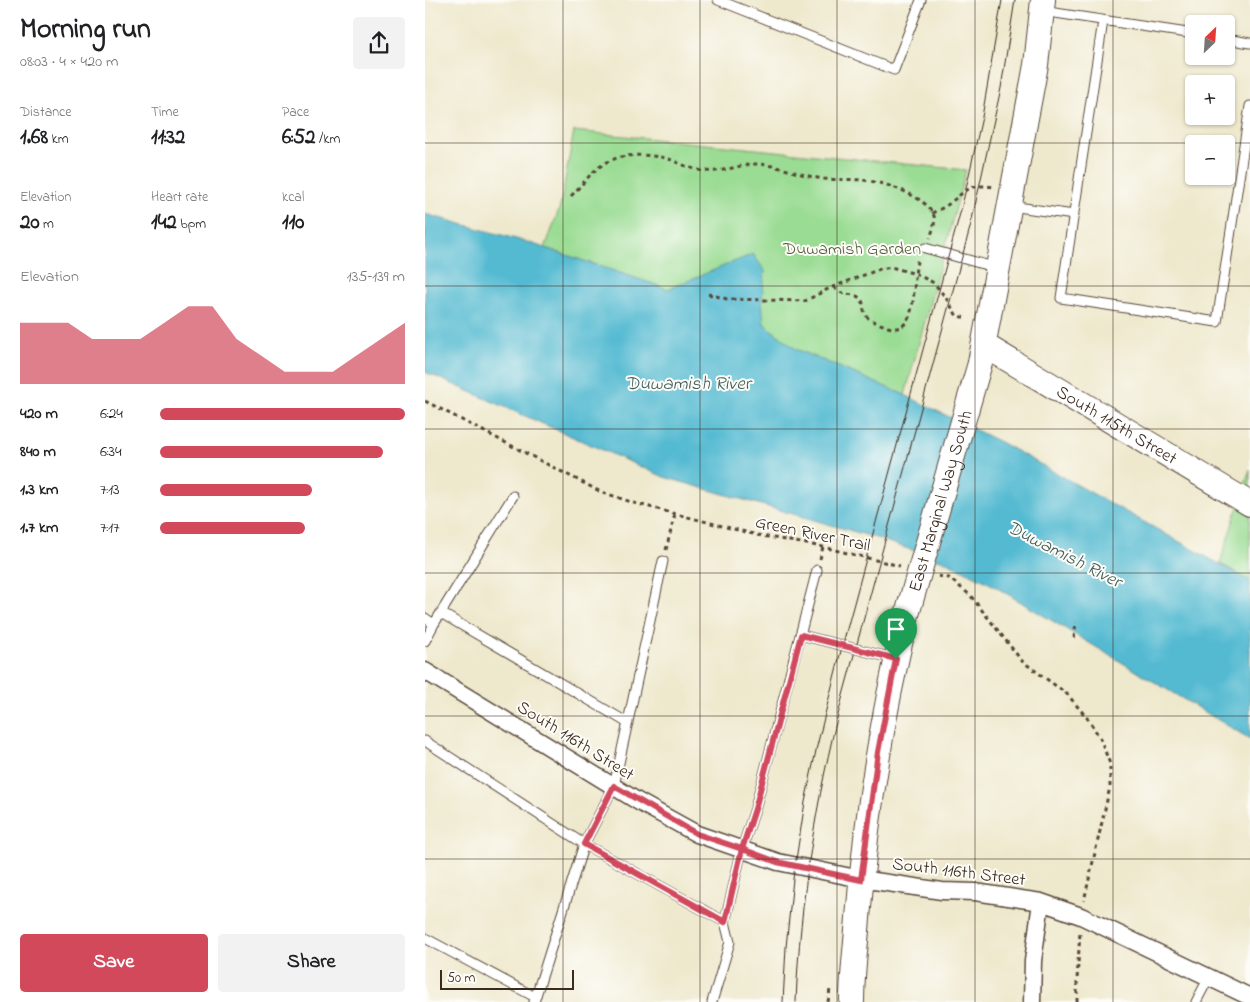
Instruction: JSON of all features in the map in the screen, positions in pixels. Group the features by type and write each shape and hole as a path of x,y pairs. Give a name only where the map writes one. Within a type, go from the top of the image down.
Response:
{"street":[{"name":"East Marginal Way South","path":"852,1002 861,880 878,752 906,618 982,354 998,268 1004,197 1036,65 1042,6"},
{"name":"South 115th Street","path":"982,354 1250,504"},
{"name":"South 116th Street","path":"425,671 697,834 777,862 861,880 942,891 975,892 1041,902 1081,916 1250,997"},
{"path":"1032,1002 1033,961 1041,902"}],"lane":[{"path":"719,0 894,70 921,0"},
{"path":"1042,6 1103,20 1185,33"},
{"path":"1103,20 1061,298 1217,322 1250,106"},
{"path":"1235,40 1250,43"},
{"path":"1004,197 1073,215"},
{"path":"925,248 998,268"},
{"path":"425,641 513,496"},
{"path":"425,938 535,1000 584,844 614,786 663,561"},
{"path":"712,1002 730,942 725,922 742,849 755,809 817,570"},
{"path":"441,613 628,723"},
{"path":"425,618 434,624"},
{"path":"801,635 896,659"},
{"path":"425,741 584,844 725,922"},
{"path":"1196,1002 1209,977"}],"path":[{"path":"571,196 595,168 613,159 637,155 669,159 706,172 754,164 775,166 824,179 863,180 901,189 918,199 932,213 935,218 933,231 915,266 915,290 906,323 902,327 894,328 872,320 863,311 862,301 859,297 837,292 834,287"},
{"path":"932,213 949,204 969,188 977,186 1004,197"},
{"path":"708,294 727,299 805,301 834,287 880,269 891,267 915,274 934,283 957,316 967,318"},
{"name":"Green River Trail","path":"425,401 599,491 633,503 757,535 823,547 900,566"},
{"path":"663,561 675,514"},
{"path":"929,574 949,578 970,595 1022,661 1067,694 1089,719 1100,738 1110,764 1110,787 1084,899"},
{"path":"1074,638 1076,622"},
{"path":"1077,1002 1080,929"},
{"path":"828,1002 830,989"}],"green space":[{"name":"Duwamish Garden","path":"574,131 966,170 905,395 796,349 764,324 670,288 668,289 545,248 560,207"},
{"path":"1250,469 1250,581 1220,563"}],"water":[{"name":"Duwamish River","path":"425,214 527,242 668,289 753,254 765,271 762,300 764,324 796,349 905,395 1002,443 1250,581 1250,739 989,583 947,562 873,537 664,477 425,372"}],"tram line":[{"path":"783,1002 793,879 805,802 817,746 838,662 962,206 982,117 1002,0"},
{"path":"796,1002 805,887 824,774 842,699 971,224 1001,88 1015,0"}],"route":[{"path":"896,659 801,635 755,809 742,849 697,834 614,786 584,844 725,922 742,849 777,862 861,880 878,752 896,659"}]}
